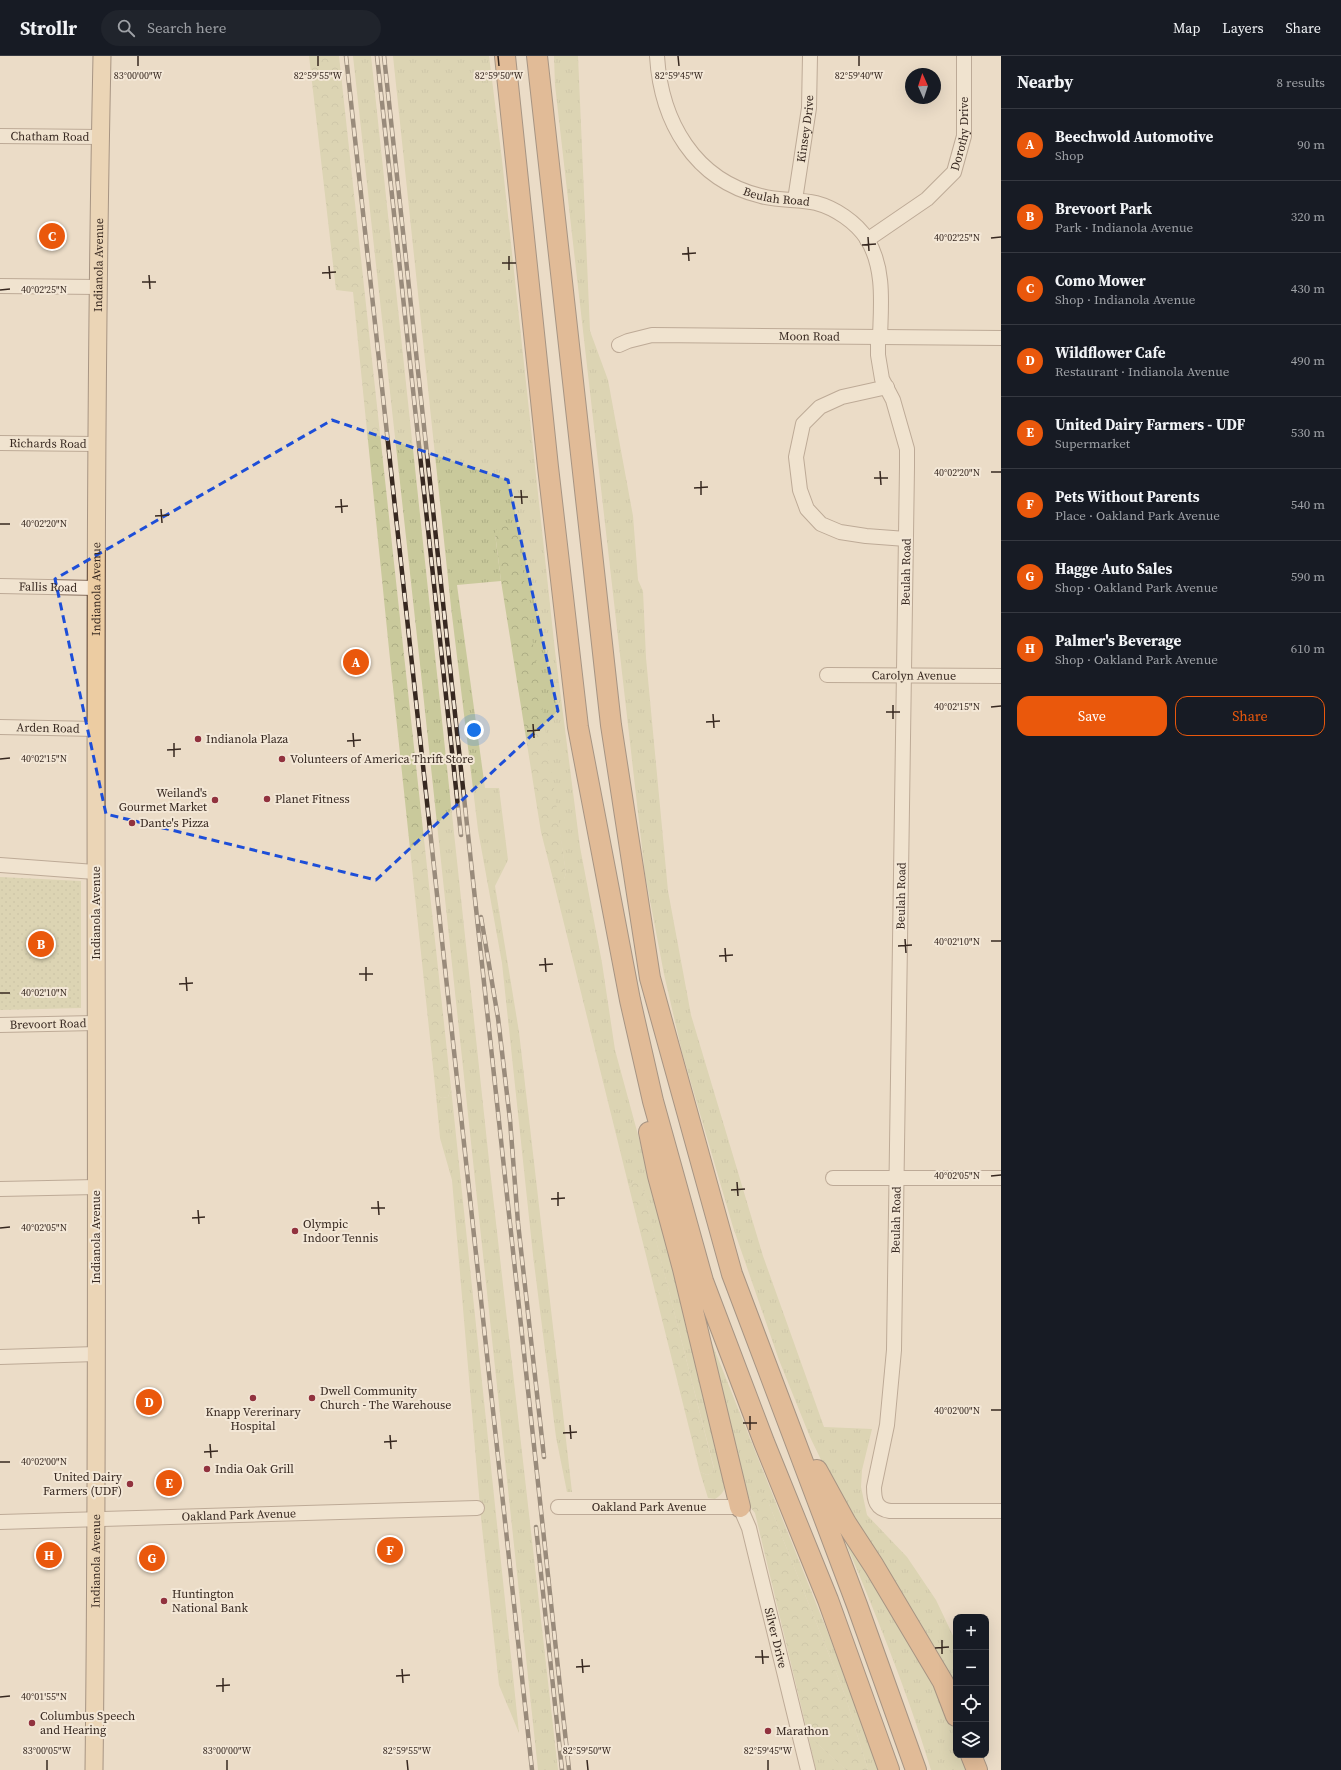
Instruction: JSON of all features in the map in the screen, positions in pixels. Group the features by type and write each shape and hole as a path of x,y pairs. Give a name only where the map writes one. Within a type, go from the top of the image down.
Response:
{"highway":[{"path":"505,56 548,467 578,727 630,1000 653,1102 703,1281 764,1442 828,1600 889,1770"},
{"path":"538,56 611,725 650,978 732,1274 857,1604 916,1770"},
{"path":"630,1000 631,1046 658,1176 684,1269 740,1507"},
{"path":"773,1384 846,1523 874,1566 943,1682 953,1708"},
{"path":"972,1758 977,1770"}],"main road":[{"name":"Indianola Avenue","path":"94,1770 96,1519 96,444 102,56"}],"street":[{"name":"Beulah Road","path":"657,56 661,88 666,106 679,135 691,154 707,169 742,190 762,197 816,203 836,212 852,223 867,240 878,265 880,283 878,355 882,379 893,400 907,449 894,1350 887,1425 874,1487 874,1497 878,1506 883,1510 890,1511 1001,1511"},
{"name":"Kinsey Drive","path":"795,200 809,108 810,56"},
{"name":"Dorothy Drive","path":"867,240 928,199 954,172 964,136 964,56"},
{"name":"Chatham Road","path":"0,136 100,137"},
{"path":"0,286 98,287"},
{"name":"Moon Road","path":"619,345 628,341 652,335 1001,338"},
{"path":"887,387 842,397 820,407 803,424 796,457 800,490 807,509 821,524 840,532 866,536 906,538"},
{"name":"Richards Road","path":"0,443 96,444"},
{"name":"Fallis Road","path":"0,586 96,588"},
{"name":"Carolyn Avenue","path":"827,675 1001,676"},
{"name":"Arden Road","path":"0,727 96,729"},
{"path":"0,865 96,872"},
{"name":"Brevoort Road","path":"0,1025 96,1023"},
{"path":"833,1178 1001,1178"},
{"path":"0,1189 96,1187"},
{"path":"0,1357 96,1354"},
{"name":"Oakland Park Avenue","path":"558,1507 740,1507"},
{"name":"Silver Drive","path":"740,1507 749,1528 808,1770"},
{"name":"Oakland Park Avenue","path":"0,1522 478,1508"}],"highlighted area":[{"path":"332,420 508,480 558,711 376,880 106,814 55,579"}],"green space":[{"path":"309,56 339,56 451,1088 448,1097 442,1098 436,1095 353,292 336,290"},
{"path":"353,56 371,56 490,1170 558,1770 538,1770 419,655"},
{"path":"393,56 489,56 502,160 555,651 580,847 602,963 615,1050 670,1253 726,1481 723,1492 715,1499 708,1498 700,1472 707,1475 712,1473 714,1468 641,1182 634,1181 629,1187 553,879 564,879 566,873 549,762 495,533 501,581 457,585 485,788 499,788 508,860 495,886 519,1032 572,1492 567,1492 556,1437 533,1255 502,963 478,830 451,607"},
{"path":"554,56 578,56 590,331 608,380 633,516 638,580 643,591 646,658 668,891 691,1015 763,1256 824,1427 872,1429 862,1470 861,1487 867,1515 907,1557 936,1600 953,1636 953,1686 939,1656 921,1624 842,1503 810,1437 779,1360 733,1227 682,1052 664,974 645,874 555,85"},
{"path":"510,523 516,525 566,873 564,879 553,879 541,832 501,581 495,533 499,524"},
{"path":"0,877 81,881 81,1008 0,1010"},
{"path":"451,1088 519,1733 499,1685 481,1518 452,1180 440,1138 436,1095 442,1098 448,1097"},
{"path":"634,1181 641,1181 714,1469 712,1473 707,1475 700,1472 629,1187"},
{"path":"707,1331 850,1688 878,1770 868,1770 845,1695 769,1504 751,1496 747,1503"},
{"path":"755,1491 761,1492 769,1504 845,1695 868,1770 846,1770 808,1735 755,1513 747,1503"},
{"path":"839,1527 941,1692 953,1722 953,1758 966,1758 970,1770 931,1770 911,1708"},
{"path":"808,1735 843,1767 846,1770 816,1770"}],"railway":[{"path":"346,56 532,1770"},
{"path":"377,56 461,835"},
{"path":"384,56 569,1770"},
{"path":"481,917 498,1018 510,1120 518,1223 544,1457"},
{"path":"536,1527 562,1770"}],"place":[{"name":"Como Mower","path":"52,236"},
{"name":"Beechwold Automotive","path":"356,662"},
{"name":"Indianola Plaza","path":"198,739"},
{"name":"Volunteers of America Thrift Store","path":"282,759"},
{"name":"Planet Fitness","path":"267,799"},
{"name":"Weiland's Gourmet Market","path":"215,800"},
{"name":"Dante's Pizza","path":"132,823"},
{"name":"Brevoort Park","path":"41,944"},
{"name":"Olympic Indoor Tennis","path":"295,1231"},
{"name":"Knapp Vererinary Hospital","path":"253,1398"},
{"name":"Dwell Community Church - The Warehouse","path":"312,1398"},
{"name":"Wildflower Cafe","path":"149,1402"},
{"name":"India Oak Grill","path":"207,1469"},
{"name":"United Dairy Farmers - UDF","path":"169,1483"},
{"name":"United Dairy Farmers (UDF)","path":"130,1484"},
{"name":"Pets Without Parents","path":"390,1550"},
{"name":"Palmer's Beverage","path":"49,1555"},
{"name":"Hagge Auto Sales","path":"152,1558"},
{"name":"Huntington National Bank","path":"164,1601"},
{"name":"Columbus Speech and Hearing","path":"32,1723"},
{"name":"Marathon","path":"768,1731"}]}
